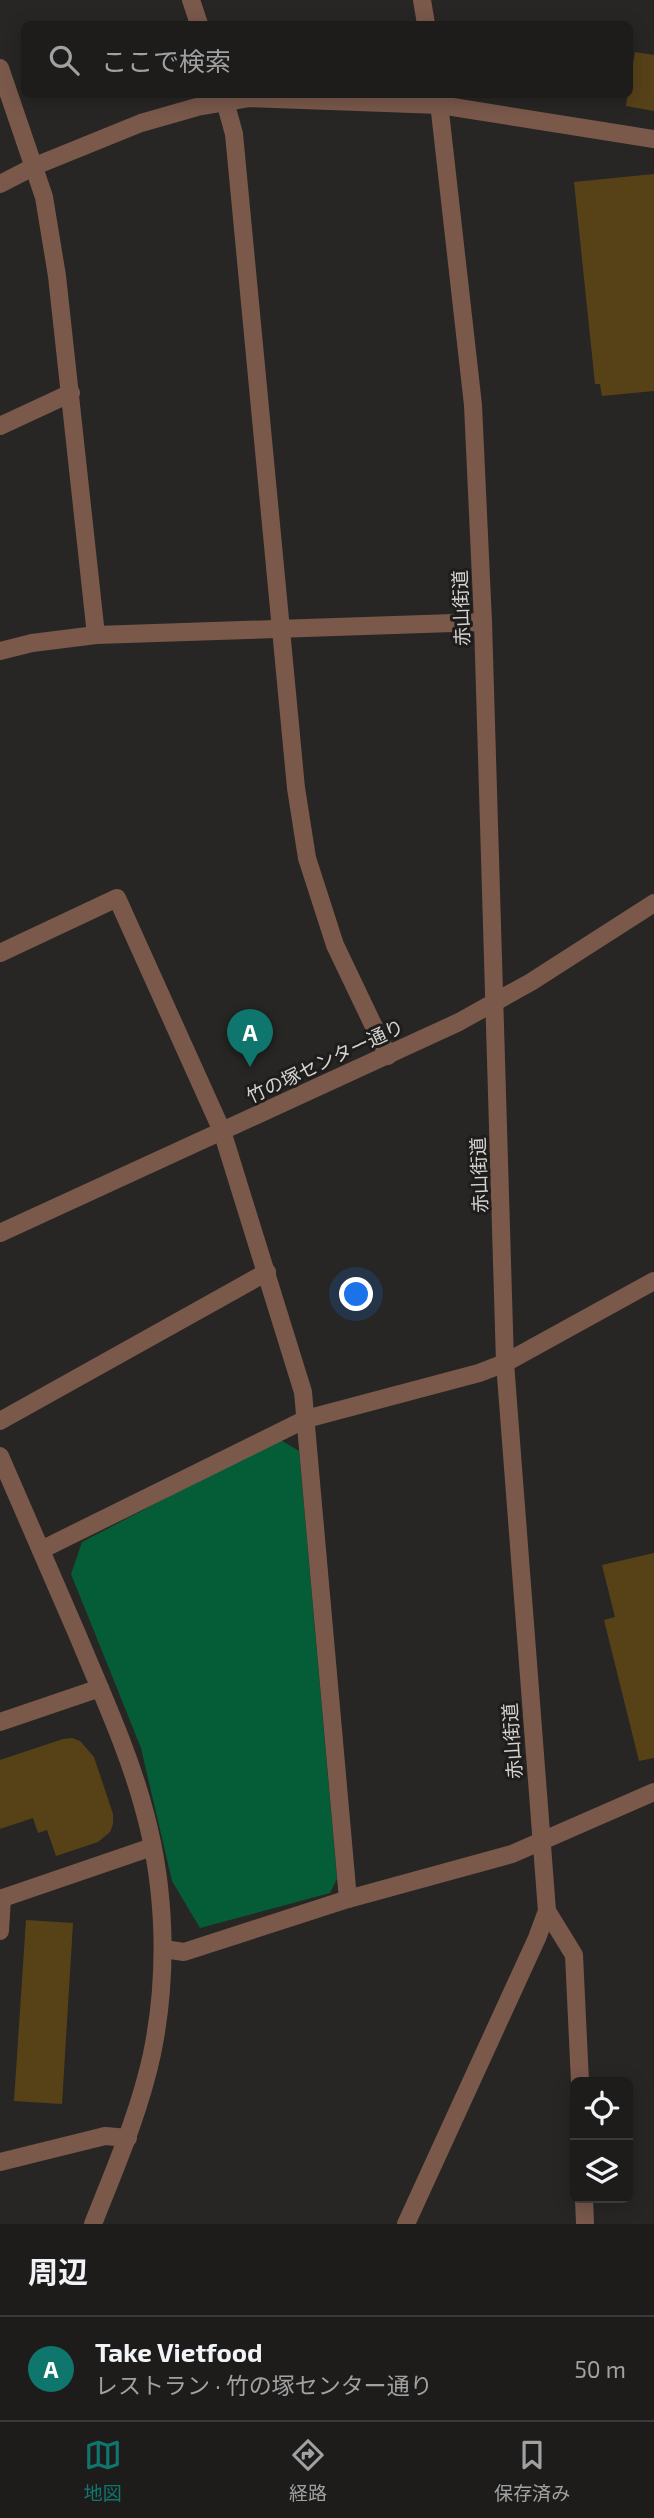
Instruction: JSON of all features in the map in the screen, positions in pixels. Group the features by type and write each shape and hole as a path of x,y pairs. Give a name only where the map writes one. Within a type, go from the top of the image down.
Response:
{"street":[{"path":"191,0 198,21"},
{"path":"422,0 426,21"},
{"path":"0,68 44,197 71,393 96,635"},
{"path":"224,98 234,134 296,788 307,858 335,945 387,1056"},
{"path":"0,184 35,166 141,123 224,98 439,100 654,139"},
{"name":"赤山街道","path":"406,2224 547,1911 505,1363 483,622 473,405 439,100"},
{"path":"0,426 71,393"},
{"path":"0,651 32,643 96,635 483,622"},
{"path":"0,953 117,898 222,1131 303,1392 348,1899"},
{"name":"竹の塚センター通り","path":"0,1233 387,1056 495,1003 654,903"},
{"path":"0,1421 267,1272"},
{"path":"41,1550 306,1419 479,1373 505,1363 654,1283"},
{"path":"0,1456 100,1688 132,1770 146,1815 158,1881 163,1949 152,2053 137,2113 93,2224"},
{"path":"0,1722 100,1688"},
{"path":"163,1949 184,1952 348,1899 512,1854 654,1792"},
{"path":"0,1931 1,1898 152,1847"},
{"path":"547,1911 574,1955 580,2077"},
{"path":"0,2162 105,2136 128,2138"},
{"path":"584,2203 585,2224"}],"green space":[{"path":"279,1439 299,1451 337,1879 330,1893 200,1928 172,1881 141,1748 71,1574 82,1542"}],"building":[{"path":"635,52 654,55 654,111 626,106 627,98 633,98"},
{"path":"654,174 654,391 602,396 600,384 595,384 574,182"},
{"path":"654,1553 654,1758 639,1761 604,1620 615,1617 602,1565"},
{"path":"72,1738 80,1741 94,1757 113,1814 113,1824 110,1832 98,1842 56,1856 47,1830 38,1833 33,1818 0,1829 0,1760"},
{"path":"26,1920 73,1923 62,2104 14,2101"}],"place":[{"name":"Take Vietfood","path":"250,1067"}]}
